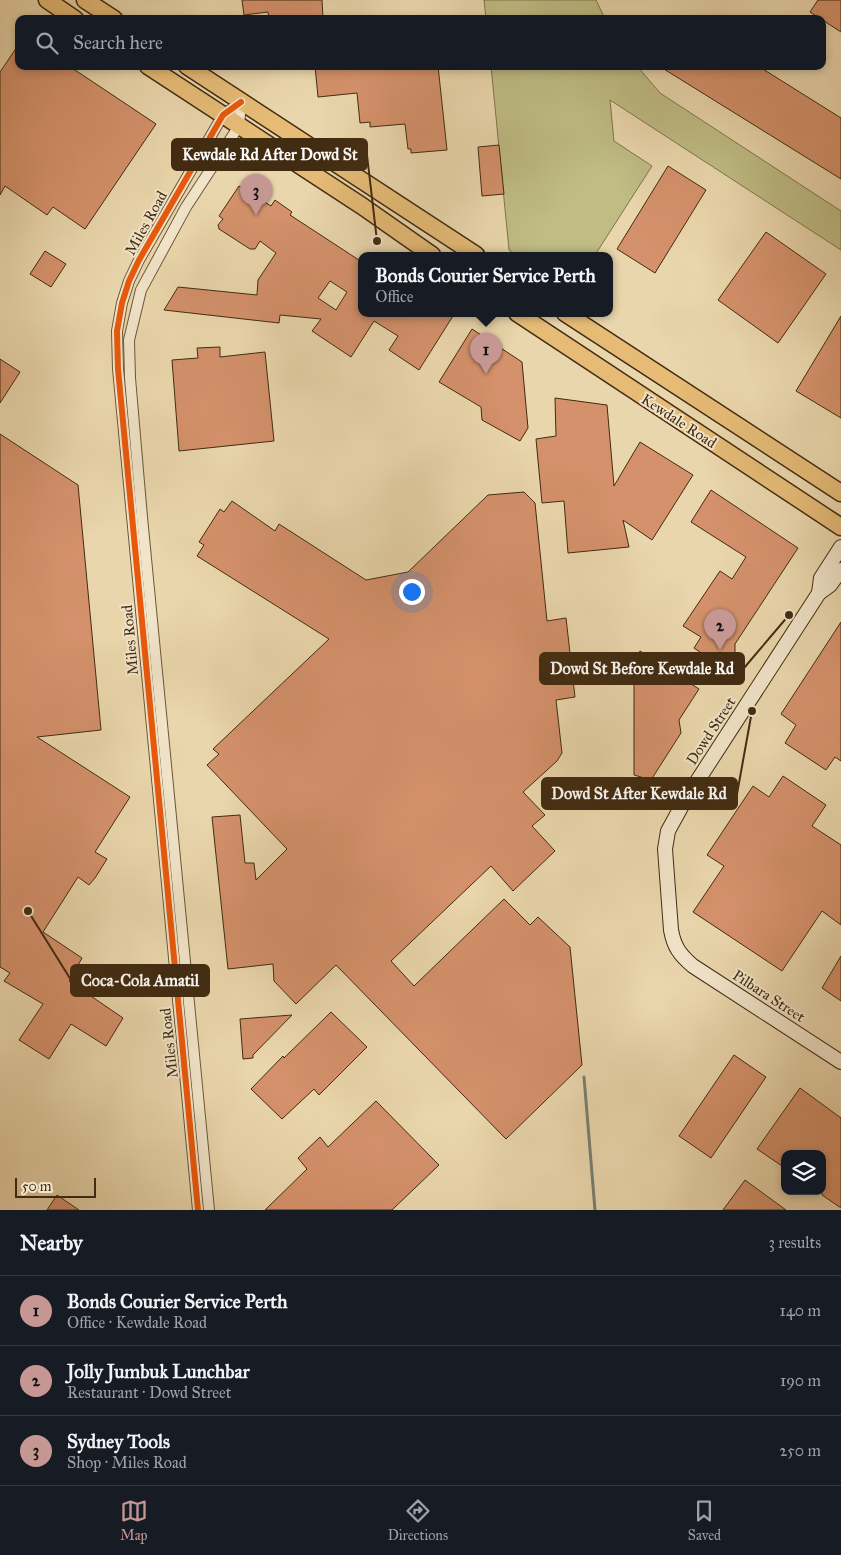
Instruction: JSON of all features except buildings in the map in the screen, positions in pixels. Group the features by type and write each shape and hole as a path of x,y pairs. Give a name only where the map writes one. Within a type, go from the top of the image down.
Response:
{"main road":[{"path":"46,0 69,15"},
{"path":"87,1 108,15"},
{"path":"154,70 428,252"},
{"path":"193,70 471,252"},
{"path":"434,252 444,234"},
{"name":"Kewdale Road","path":"523,317 841,528"},
{"name":"Kewdale Road","path":"571,317 841,493"},
{"path":"813,473 841,481"},
{"name":"Dowd Street","path":"819,593 821,578 841,547"},
{"name":"Dowd Street","path":"681,956 673,942 669,912 665,849 668,832 685,800 819,593 830,585 841,570"},
{"name":"Pilbara Street","path":"681,956 693,966 841,1062"}],"street":[{"name":"Miles Road","path":"198,1210 129,498 118,369 117,331 129,280 174,197 223,114 241,102"},
{"name":"Miles Road","path":"209,1210 140,498 130,378 129,340 139,297 151,269 186,207 239,126 241,102"}],"shaded area":[{"path":"484,0 596,0 603,15 486,15"},
{"path":"491,70 640,70 660,93 841,211 841,250 610,100 614,141 652,166 597,252 512,252 509,250"}],"waterway":[{"path":"584,1077 595,1210"}],"cycle path":[{"path":"198,1210 118,369 117,331 122,303 129,281 139,260 223,115 241,102"}],"place":[{"name":"Sydney Tools","path":"256,215"},
{"name":"Kewdale Rd After Dowd St","path":"377,241"},
{"name":"Bonds Courier Service Perth","path":"486,374"},
{"name":"Dowd St Before Kewdale Rd","path":"789,615"},
{"name":"Jolly Jumbuk Lunchbar","path":"720,650"},
{"name":"Dowd St After Kewdale Rd","path":"752,711"},
{"name":"Coca-Cola Amatil","path":"28,911"}]}
